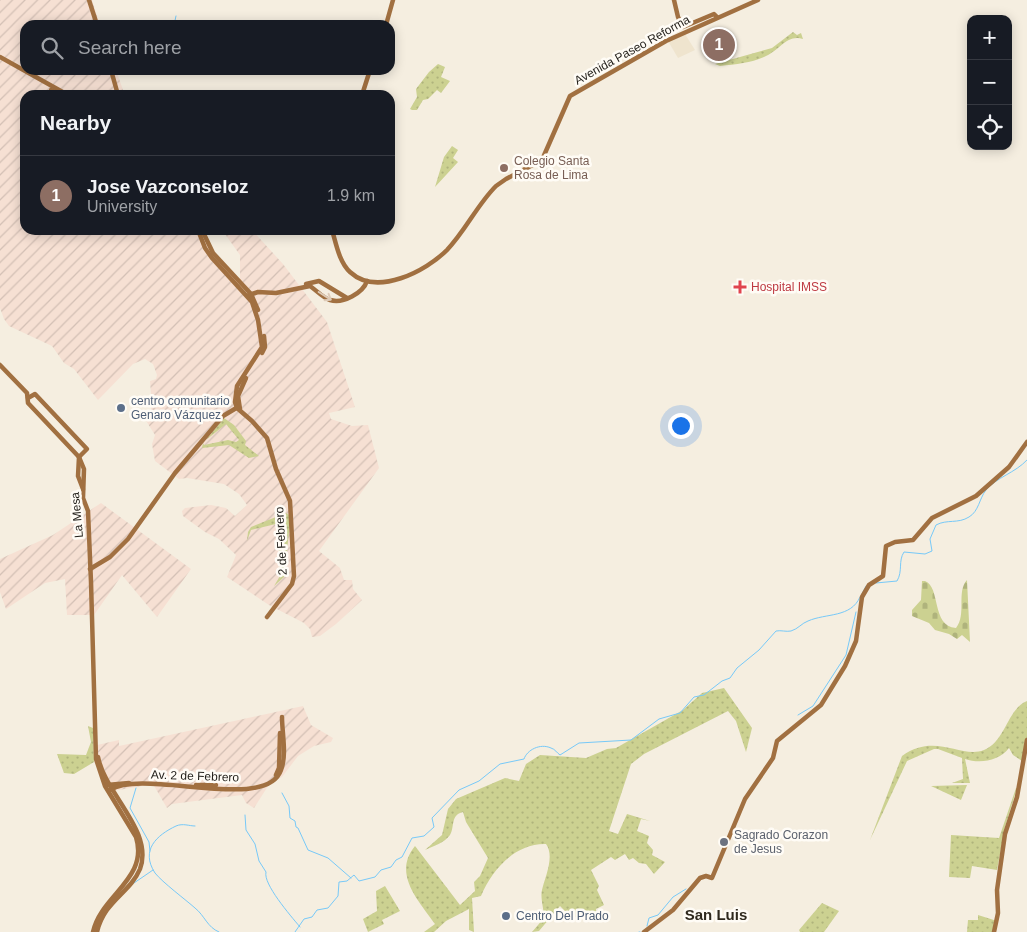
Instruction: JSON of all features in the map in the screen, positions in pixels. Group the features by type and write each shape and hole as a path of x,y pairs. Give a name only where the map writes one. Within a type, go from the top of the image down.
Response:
{"main road":[{"path":"89,0 95,20"},
{"name":"Avenida Paseo Reforma","path":"675,0 684,27 758,0"},
{"path":"387,20 391,2"},
{"name":"Avenida Paseo Reforma","path":"367,280 382,281 402,277 422,269 439,257 454,241 496,186 542,160 570,96 666,40 716,15"},
{"path":"0,59 20,71"},
{"path":"0,59 20,70"},
{"path":"27,75 52,90"},
{"path":"30,75 59,90"},
{"path":"112,75 117,90"},
{"path":"364,90 368,75"},
{"path":"90,569 116,552 138,527 175,473 223,416 239,408 235,402 237,386 262,347 258,320 249,295 212,258 205,248 201,235"},
{"path":"310,284 328,299 336,301 347,298 364,287 367,280 350,273 344,265 334,235"},
{"path":"249,295 258,292 276,293 319,281 347,298"},
{"path":"0,365 27,393 28,403 79,457 87,448 36,394 28,398"},
{"name":"2 de Febrero","path":"239,408 267,438 291,504 294,576 292,584 267,617"},
{"path":"644,932 673,910 700,878 706,876 712,878 745,799 773,758 777,741 821,705 845,666 856,641 862,597 869,585 883,576 885,547 892,542 913,540 932,518 973,498 1009,467 1027,442"},
{"name":"La Mesa","path":"79,457 78,476 84,490 84,501 88,511 96,751 108,788 139,834 143,854 136,876 102,913 95,932"},
{"name":"Av. 2 de Febrero","path":"108,788 147,784 231,789 268,784 276,779 282,769 281,717"},
{"path":"994,932 998,913 997,890 1005,834 1017,796 1027,740"}],"shaded area":[{"path":"0,0 92,0 98,20 20,20 20,75 118,75 123,90 20,90 20,235 207,235 205,236 209,245 240,282 240,255 226,235 257,235 283,264 327,322 355,407 329,413 331,419 352,426 368,425 379,468 319,551 340,568 344,580 352,580 353,589 362,600 320,636 312,637 310,629 304,623 269,605 227,577 236,555 219,539 205,532 183,516 182,511 185,508 211,505 226,508 235,516 247,505 239,494 224,484 187,478 179,479 155,461 152,444 155,435 145,419 152,407 150,381 156,379 157,375 153,364 145,359 133,364 98,400 74,369 64,363 52,346 9,326 0,308"},
{"path":"685,34 695,50 678,58 668,41"},
{"path":"101,503 191,569 157,617 122,575 94,615 67,615 65,579 45,583 6,609 0,592 0,559 53,535"},
{"path":"303,706 311,725 333,738 331,742 314,746 298,756 282,777 270,783 254,808 246,803 242,795 172,804 167,808 153,784 113,791 99,758 97,745 119,740 119,746"}],"green space":[{"path":"793,32 797,35 801,33 803,39 792,39 771,53 755,60 720,66 715,64 772,48"},
{"path":"438,64 445,67 441,77 450,81 441,93 437,90 428,99 423,100 417,110 410,109 417,97 416,89"},
{"path":"452,146 458,150 453,158 458,162 435,187 444,157"},
{"path":"224,418 234,425 246,441 245,445 259,456 249,458 229,445 202,448 203,443 204,445 228,440 236,442 239,440 226,424 206,440"},
{"path":"286,513 289,515 290,523 284,577 274,586 280,576 278,528 280,523 251,530 247,541 248,532 251,527"},
{"path":"967,580 970,642 962,635 957,639 949,634 935,630 929,623 912,616 912,610 921,600 922,581 925,581 933,591 939,614 943,621 948,626 956,628 961,616 962,591"},
{"path":"724,688 752,728 746,752 736,721 728,711 644,754 631,764 609,831 618,834 627,814 650,821 641,819 637,831 649,836 647,843 653,850 652,855 665,862 654,874 646,864 639,863 633,858 629,860 625,854 615,860 611,857 591,870 599,886 597,890 604,905 596,909 597,918 571,917 560,906 539,931 532,932 544,918 542,893 550,854 546,844 535,845 524,848 506,860 491,877 481,896 472,898 474,932 469,930 469,909 446,921 434,932 424,932 435,924 410,887 407,877 406,867 409,856 415,846 460,905 475,891 474,882 480,876 488,858 466,822 463,812 454,818 448,838 425,850 442,835 448,809 456,799 505,778 519,781 526,764 540,755 586,758 607,749 616,748 683,710 702,693"},
{"path":"1027,701 1027,738 1022,761 1013,755 1009,748 995,759 977,761 965,759 970,783 952,783 963,779 962,758 934,749 907,761 870,840 902,756 914,749 925,746 947,747 975,752 984,750 997,740 1015,711"},
{"path":"88,726 93,728 94,762 74,774 64,773 57,754 86,755 91,742"},
{"path":"967,785 961,800 931,786"},
{"path":"1016,788 1005,827 997,870 972,866 970,878 949,877 951,835 999,838"},
{"path":"385,886 400,911 382,920 384,924 368,932 363,919 377,911 376,891"},
{"path":"822,903 839,911 824,932 800,932 799,930"},
{"path":"978,915 997,921 995,932 967,932 968,920 978,920"}],"waterway":[{"path":"175,20 176,16"},
{"path":"876,583 897,581 904,552 925,554 932,551 930,539 936,525 969,517 975,512 984,493 990,486 1027,460"},
{"path":"862,594 866,586"},
{"path":"295,932 304,919 312,917 317,910 328,908 338,896 339,882 347,881 354,875 359,881 375,877 381,870 391,867 396,860 402,857 412,838 424,836 434,827 432,818 459,790 479,781 500,764 524,759 534,748 543,746 552,749 560,755 579,743 631,740 659,719 680,713 694,697 704,695 722,681 730,678 737,668 759,650 776,631 791,631 808,621 844,612 856,604 860,597"},
{"path":"798,715 813,706 846,655 856,612"},
{"path":"136,788 130,808 149,842 150,851"},
{"path":"282,793 289,806 290,818 295,821 296,827 308,850 328,858 351,878"},
{"path":"245,815 246,830 255,844 259,861 266,872 269,884 278,900 300,927"},
{"path":"195,826 179,825 163,834 153,844 149,857 158,877 195,908 219,932"},
{"path":"134,883 153,870"},
{"path":"647,926 649,918 658,915 673,897 686,889"}],"place":[{"name":"Jose Vazconseloz","path":"719,45"},
{"name":"Colegio Santa Rosa de Lima","path":"504,168"},
{"name":"Hospital IMSS","path":"740,287"},
{"name":"centro comunitario Genaro Vázquez","path":"121,408"},
{"name":"Sagrado Corazon de Jesus","path":"724,842"},
{"name":"Centro Del Prado","path":"506,916"}],"district":[{"name":"San Luis","path":"716,915"}]}
